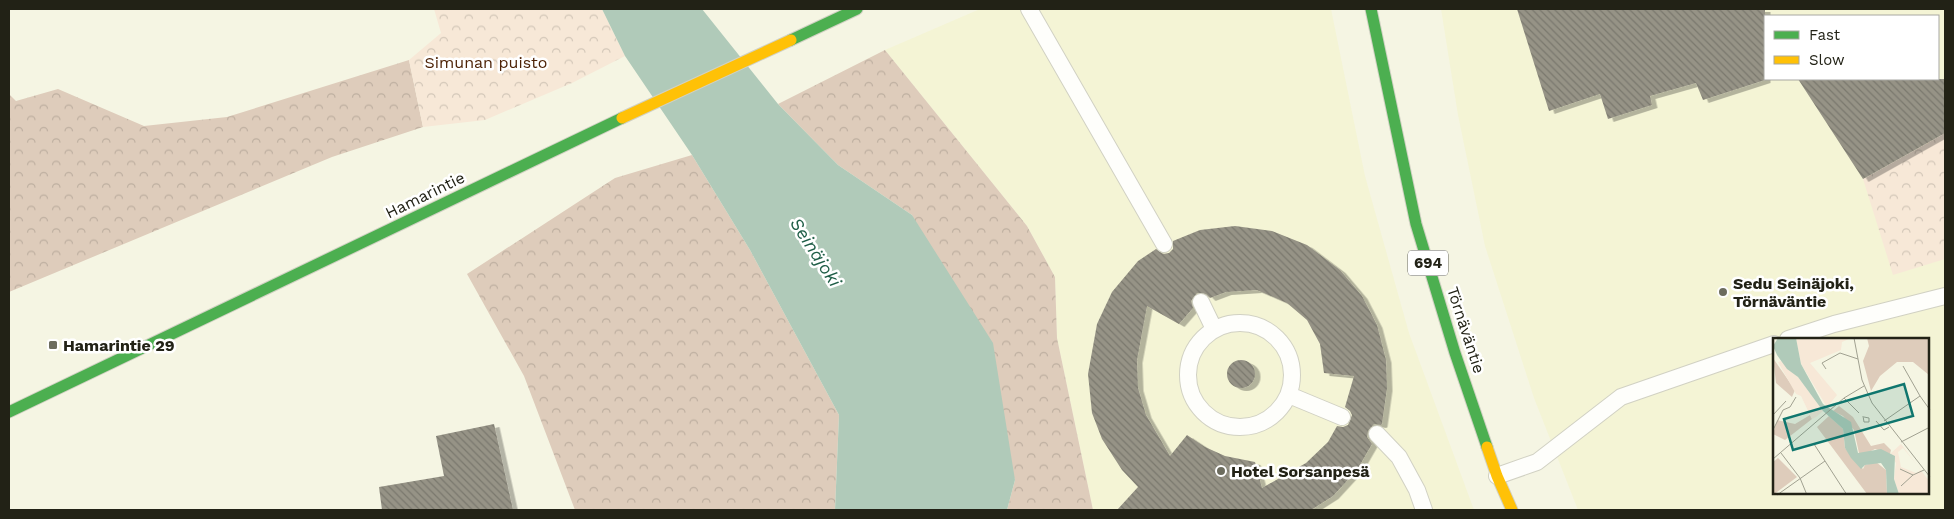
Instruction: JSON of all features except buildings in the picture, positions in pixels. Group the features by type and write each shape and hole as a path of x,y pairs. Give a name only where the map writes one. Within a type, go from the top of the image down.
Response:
{"main road":[{"name":"Törnäväntie","path":"1371,9 1416,224 1455,353 1497,476 1512,510"},
{"name":"Hamarintie","path":"9,412 606,126 854,10"}],"lane":[{"path":"1029,9 1164,244"},
{"path":"1791,338 1834,324 1945,296"},
{"path":"1201,302 1214,329"},
{"path":"1248,323 1262,327 1277,338 1290,356 1293,374 1289,395 1280,410 1264,422 1247,428 1226,426 1209,419 1193,400 1187,375 1190,356 1200,341 1214,329 1230,324 1248,323"},
{"path":"1497,476 1537,462 1621,397 1773,344"},
{"path":"1289,395 1342,417"},
{"path":"1377,434 1398,457 1417,490 1424,510"}],"shaded area":[{"path":"980,9 1331,9 1365,176 1409,333 1474,510 1093,510 1057,338 1055,277 1027,226 885,50"},
{"name":"Sedu Seinäjoki, Törnäväntie","path":"1441,9 1945,9 1945,510 1578,510 1534,398 1485,246 1458,115"}],"green space":[{"name":"Simunan puisto","path":"434,9 602,9 625,56 572,83 485,120 423,127 409,60 441,33"},
{"path":"885,50 1027,226 1055,277 1057,338 1093,510 1007,510 1015,480 912,215 838,165 778,104"},
{"path":"409,60 423,127 332,157 9,292 9,94 16,101 58,89 144,126 227,117"},
{"path":"1945,133 1945,259 1893,275 1863,179"},
{"path":"692,155 750,250 839,415 835,510 575,510 524,376 467,274 615,178"}],"water":[{"name":"Seinäjoki","path":"602,9 702,9 778,104 838,165 912,215 993,343 1015,480 1007,510 835,510 839,415 750,250 692,155 625,56"}],"traffic: fast":[{"path":"791,40 857,9"},
{"path":"1371,9 1416,224 1455,353 1487,447"},
{"path":"9,412 622,118"}],"traffic: slow":[{"path":"622,118 791,40"},
{"path":"1487,447 1512,510"}],"place":[{"name":"Sedu Seinäjoki, Törnäväntie","path":"1723,292"},
{"name":"Hamarintie 29","path":"53,345"},
{"name":"Hotel Sorsanpesä","path":"1221,471"}]}
